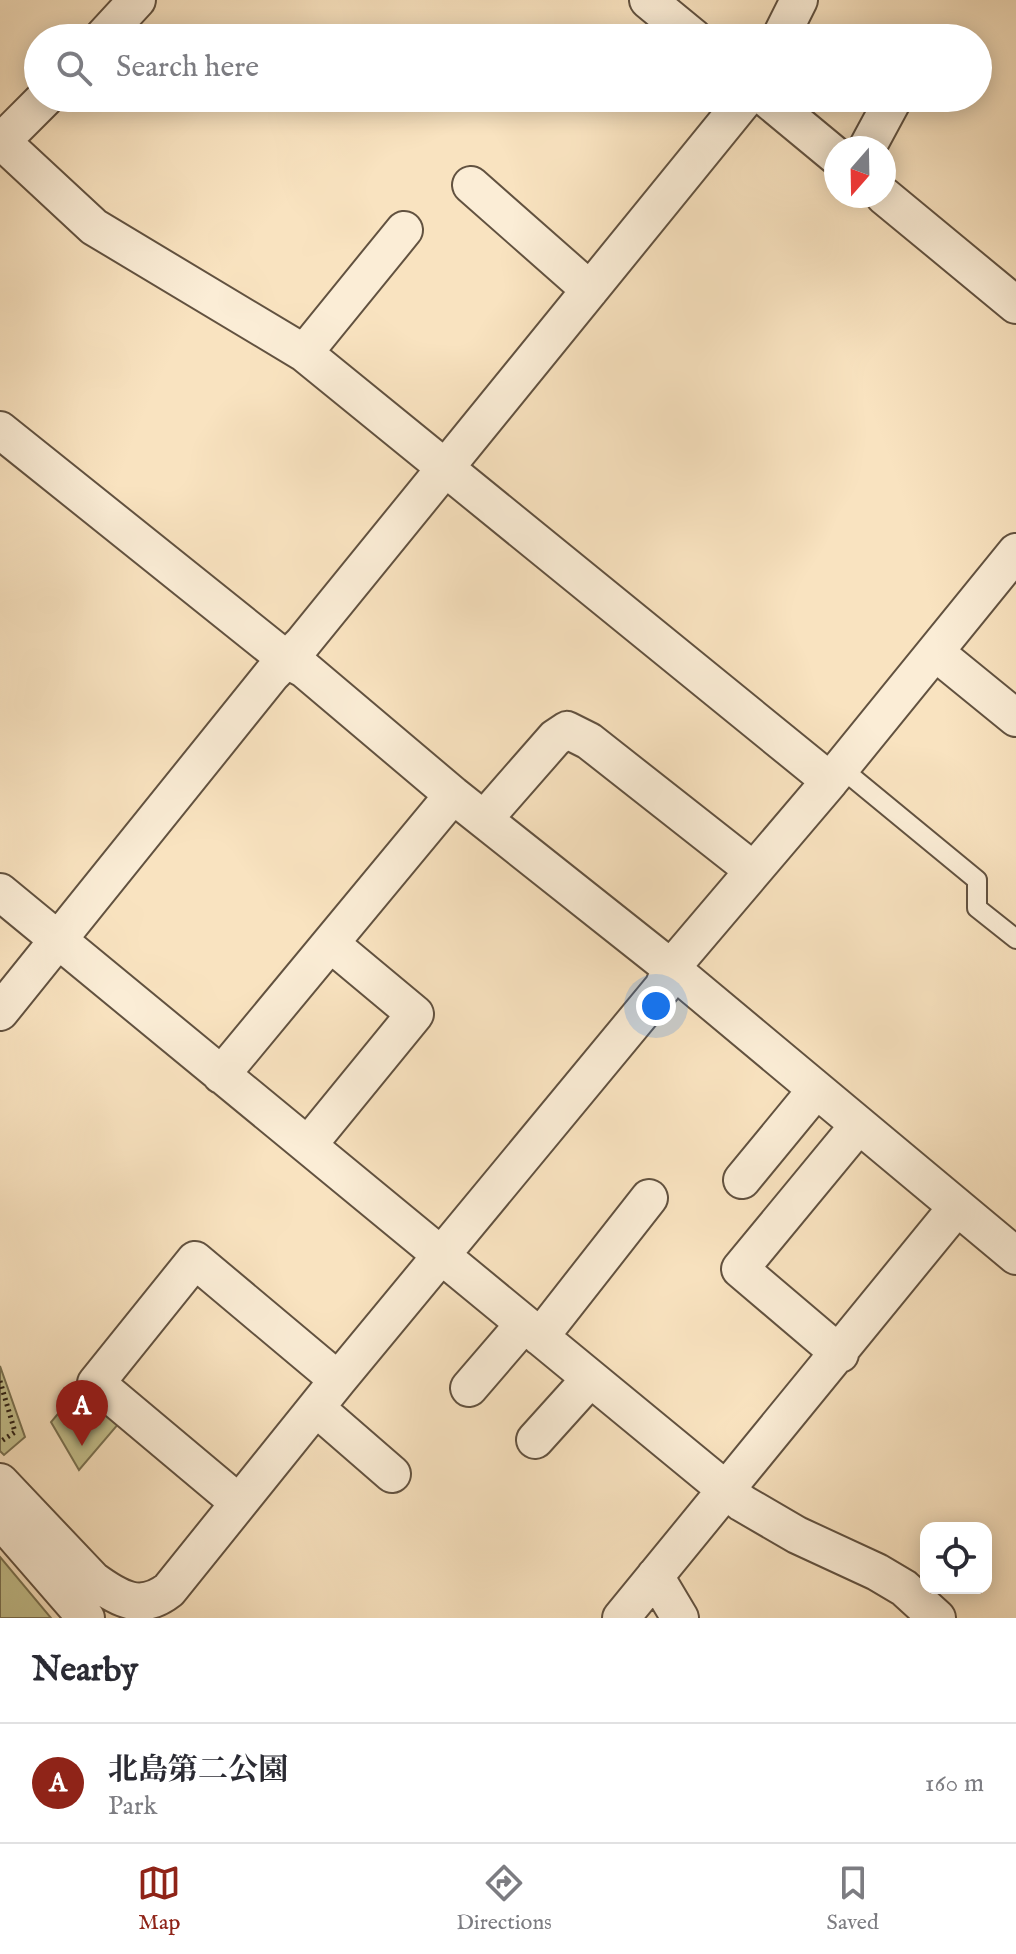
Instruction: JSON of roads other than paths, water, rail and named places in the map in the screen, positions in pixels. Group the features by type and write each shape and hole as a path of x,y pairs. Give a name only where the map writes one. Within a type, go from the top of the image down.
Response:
{"street":[{"path":"115,24 137,0"},
{"path":"648,0 677,24"},
{"path":"787,24 799,0"},
{"path":"31,112 2,142 94,227 304,353 836,774"},
{"path":"0,1012 272,674 287,660 735,112"},
{"path":"783,112 824,146"},
{"path":"873,136 886,112"},
{"path":"471,185 590,290"},
{"path":"896,206 1016,305"},
{"path":"304,353 404,230"},
{"path":"0,430 287,660 304,669 453,795 671,968 1016,1256"},
{"path":"0,1482 93,1580 126,1600 155,1601 169,1590 663,987 671,968 836,774 1016,552"},
{"path":"935,652 1016,718"},
{"path":"485,818 555,738 567,730 589,741 753,870"},
{"path":"221,1075 453,795"},
{"path":"0,892 725,1490 797,1535 904,1588 937,1618"},
{"path":"308,1145 415,1014 331,944"},
{"path":"742,1180 816,1090"},
{"path":"840,1354 740,1269 858,1126"},
{"path":"469,1388 532,1331 649,1198"},
{"path":"621,1618 840,1354 957,1207"},
{"path":"239,1503 96,1383 195,1260 338,1380"},
{"path":"535,1440 590,1379"},
{"path":"316,1408 392,1474"},
{"path":"0,1519 86,1618"},
{"path":"655,1576 680,1618"}],"lane":[{"path":"836,774 977,880 977,908 1016,939"}],"place":[{"name":"北島第二公園","path":"82,1446"}]}
